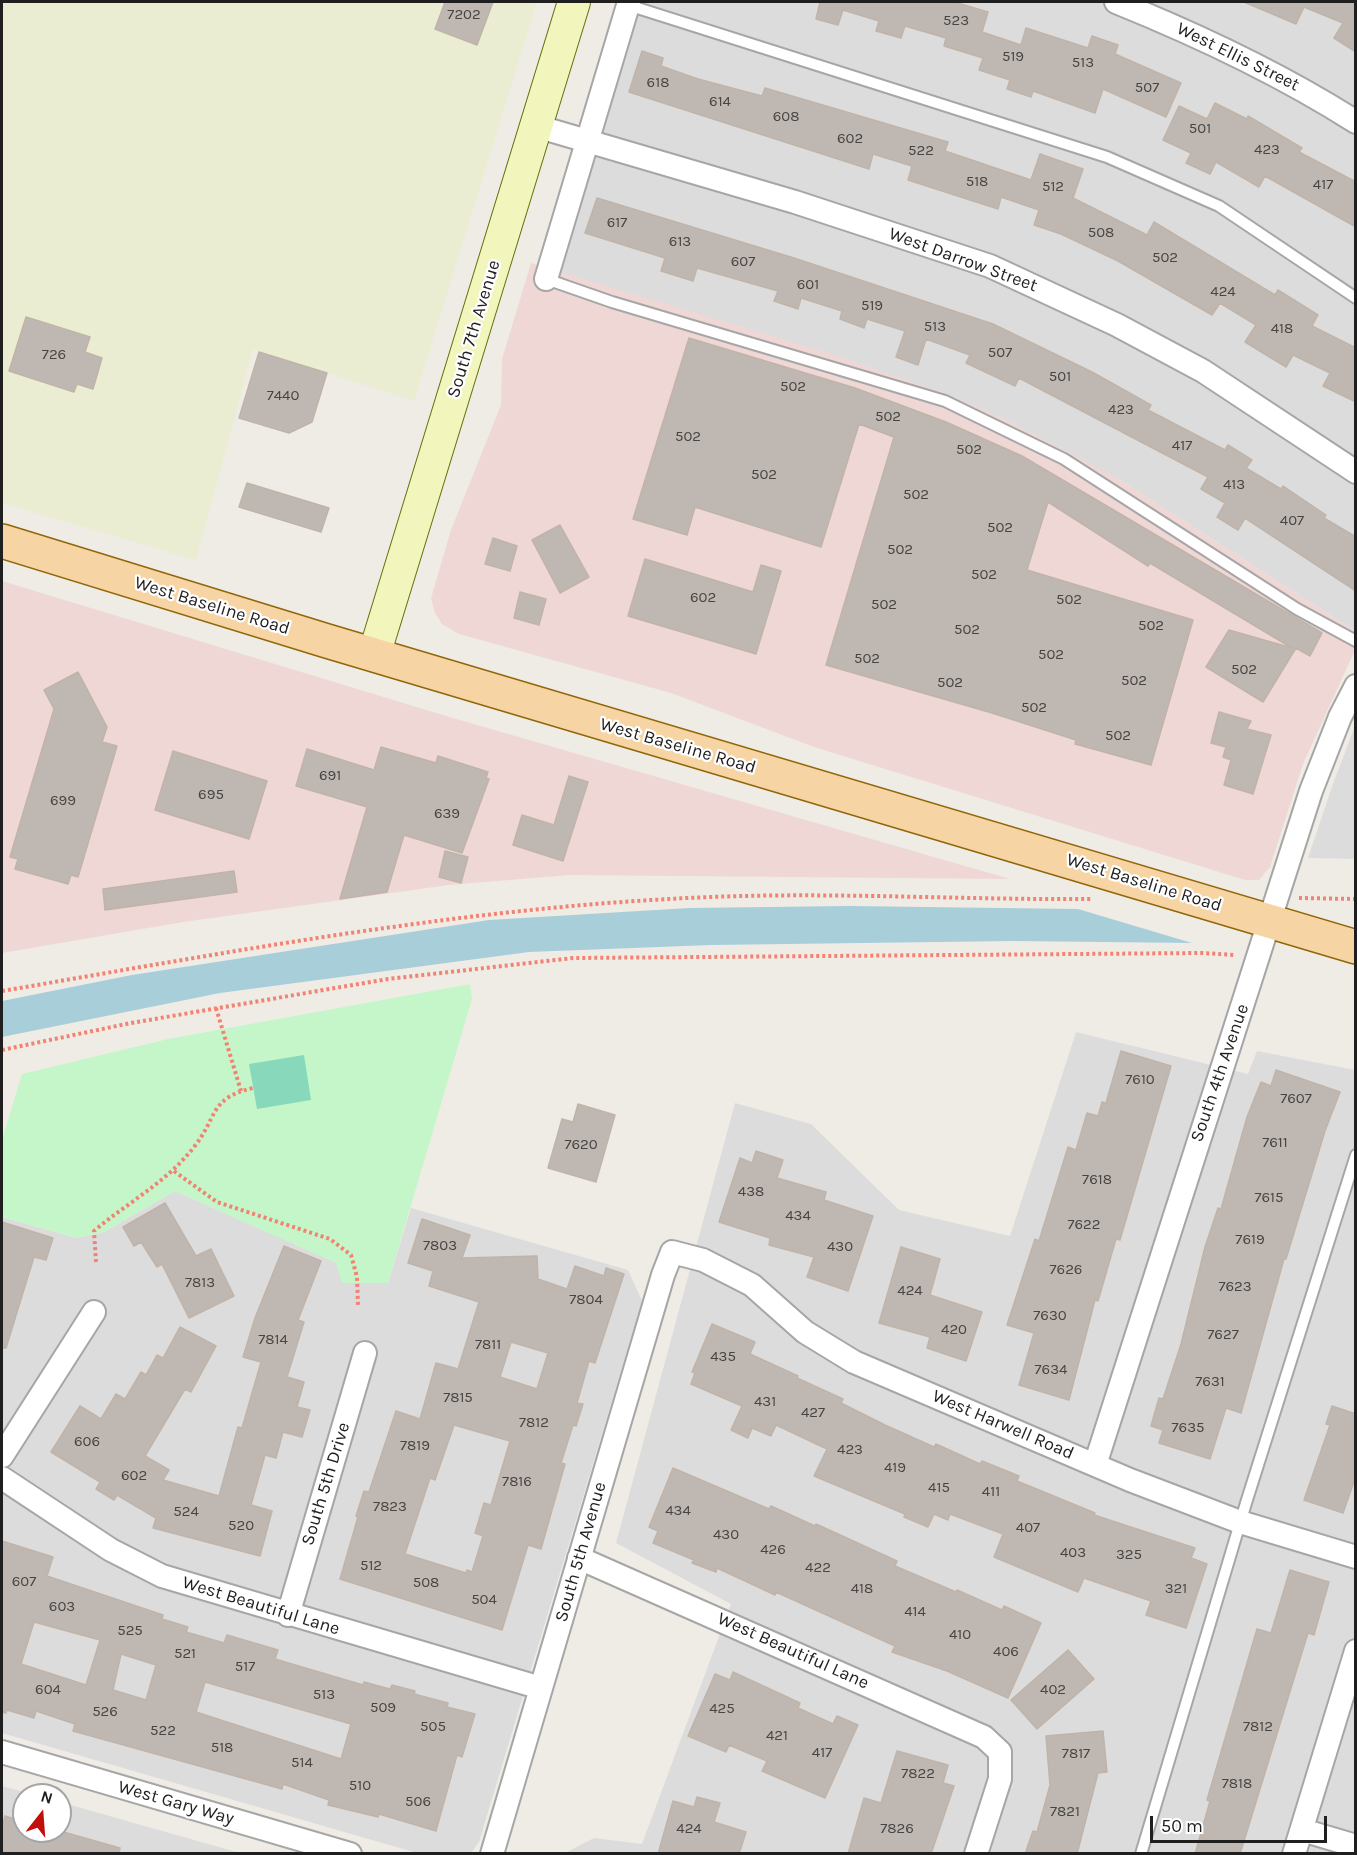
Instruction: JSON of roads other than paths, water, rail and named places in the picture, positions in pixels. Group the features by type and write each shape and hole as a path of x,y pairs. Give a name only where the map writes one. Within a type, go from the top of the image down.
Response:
{"main road":[{"name":"South 7th Avenue","path":"374,656 574,2"},
{"name":"West Baseline Road","path":"2,541 374,656 1356,946"}],"street":[{"name":"West Ellis Street","path":"1116,2 1221,45 1306,90 1356,122"},
{"path":"546,279 628,3"},
{"name":"West Darrow Street","path":"536,126 795,202 990,266 1117,325 1203,371 1356,472"},
{"name":"South 4th Avenue","path":"1095,1465 1200,1130 1271,921 1311,791 1340,717 1356,686"},
{"name":"West Harwell Road","path":"672,1252 703,1260 752,1285 805,1332 854,1362 1095,1465 1240,1522 1356,1557"},
{"name":"South 5th Avenue","path":"492,1854 672,1252"},
{"path":"2,1456 94,1312"},
{"name":"South 5th Drive","path":"288,1615 365,1353"},
{"name":"West Beautiful Lane","path":"2,1478 138,1565 162,1576 541,1688"},
{"name":"West Beautiful Lane","path":"579,1558 984,1737 1000,1752 1000,1779 976,1854"},
{"path":"1294,1854 1349,1696 1356,1651"},
{"name":"West Gary Way","path":"2,1752 350,1854"},
{"path":"1302,1830 1356,1846"}],"lane":[{"path":"628,3 1107,157 1219,206 1356,298"},
{"path":"546,279 612,302 945,401 1064,459 1297,609 1356,641"},
{"path":"1141,1854 1240,1522 1356,1155"}],"water":[{"path":"849,906 1078,909 1192,943 1013,941 711,945 529,952 220,993 2,1037 2,1001 132,975 489,920 689,908"}]}
